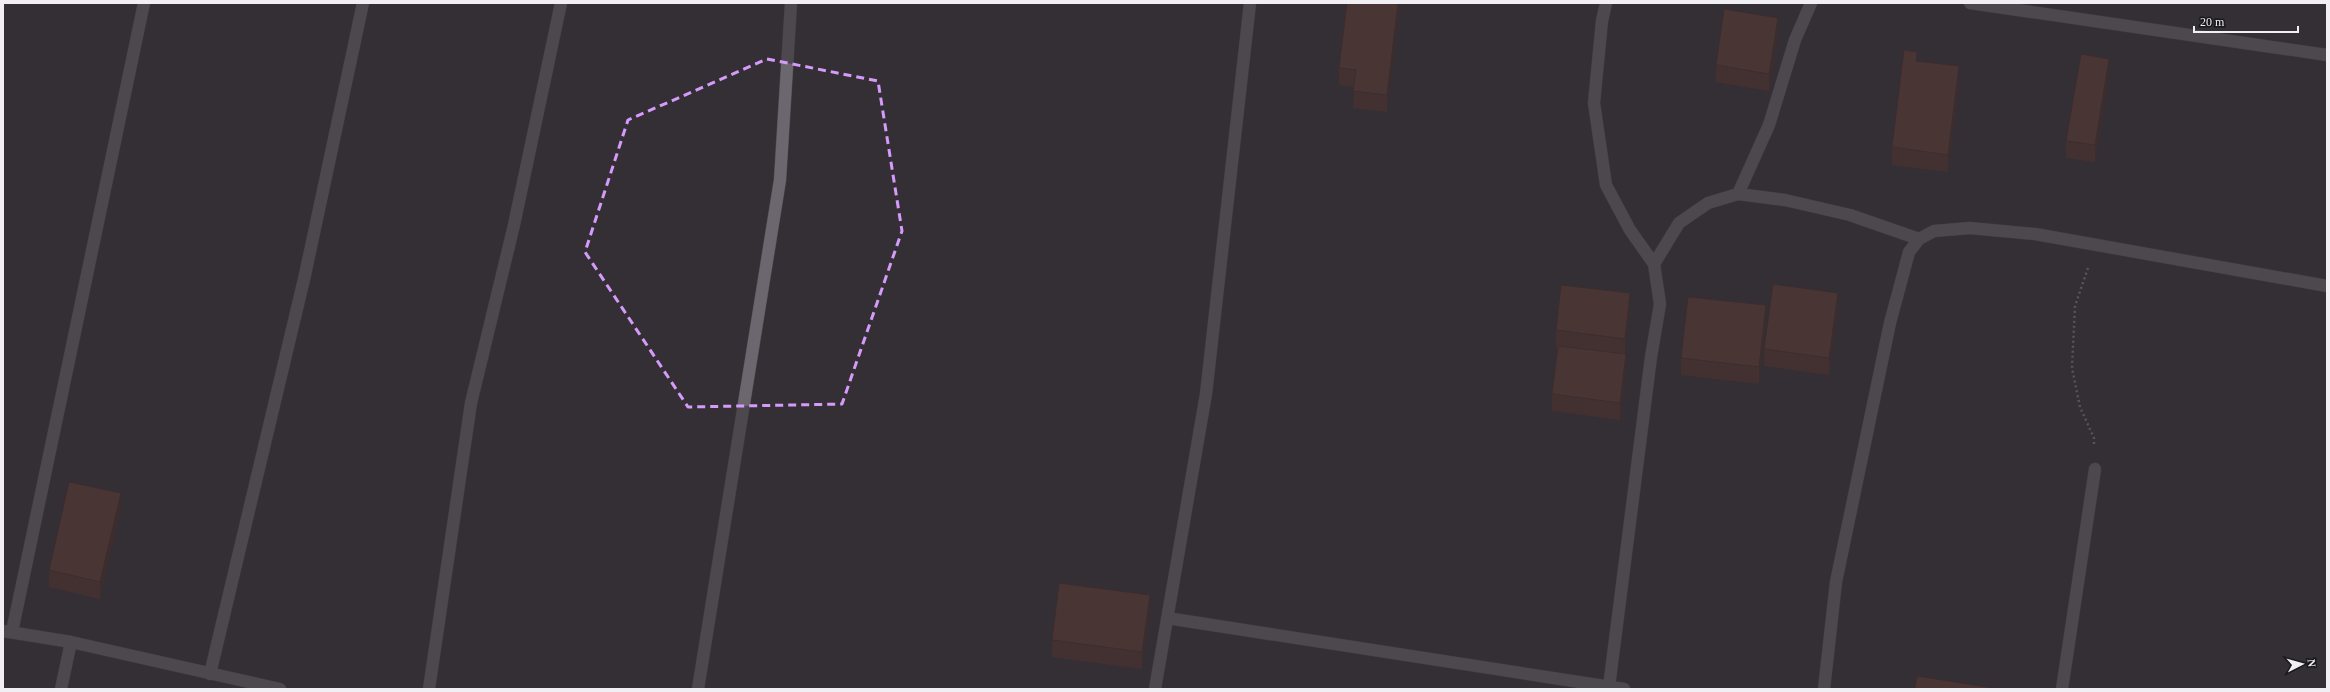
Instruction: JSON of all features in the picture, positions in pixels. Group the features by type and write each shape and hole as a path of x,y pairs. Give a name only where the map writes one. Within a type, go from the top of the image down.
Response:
{"street":[{"path":"144,3 7,631 71,642 280,689"},
{"path":"210,674 305,275 363,3"},
{"path":"429,689 471,403 514,225 561,3"},
{"path":"698,689 780,180 791,3"},
{"path":"1155,689 1206,394 1250,3"},
{"path":"1606,3 1602,21 1594,104 1606,185 1630,230 1654,264 1660,304 1651,357 1609,687"},
{"path":"1738,194 1769,125 1795,40 1811,3"},
{"path":"1970,3 2130,25 2327,55"},
{"path":"1654,264 1679,223 1708,203 1738,194 1785,200 1850,215 1919,239"},
{"path":"1824,689 1836,582 1890,323 1909,252 1919,239 1934,231 1970,228 2035,234 2095,246 2327,286"},
{"path":"2062,689 2095,469"},
{"path":"1167,618 1624,689"},
{"path":"61,689 71,642"}],"path":[{"path":"2095,246 2075,306 2072,368 2080,408 2094,438 2095,469"}],"highlighted area":[{"path":"767,59 878,81 902,231 842,404 688,407 585,252 628,120"}],"building":[{"path":"1347,3 1398,3 1387,95 1353,91 1356,70 1339,68"},
{"path":"1724,9 1778,18 1769,74 1716,65"},
{"path":"1904,50 1917,52 1916,61 1959,66 1948,155 1892,147"},
{"path":"2081,54 2109,59 2095,145 2066,141"},
{"path":"1773,284 1838,293 1829,358 1764,349"},
{"path":"1561,285 1630,293 1625,339 1556,330"},
{"path":"1688,297 1766,305 1759,367 1681,358"},
{"path":"1558,346 1626,354 1620,403 1552,394"},
{"path":"69,482 121,493 100,582 49,570"},
{"path":"1059,583 1150,595 1142,652 1052,640"},
{"path":"1917,676 1999,689 1915,689"}]}
